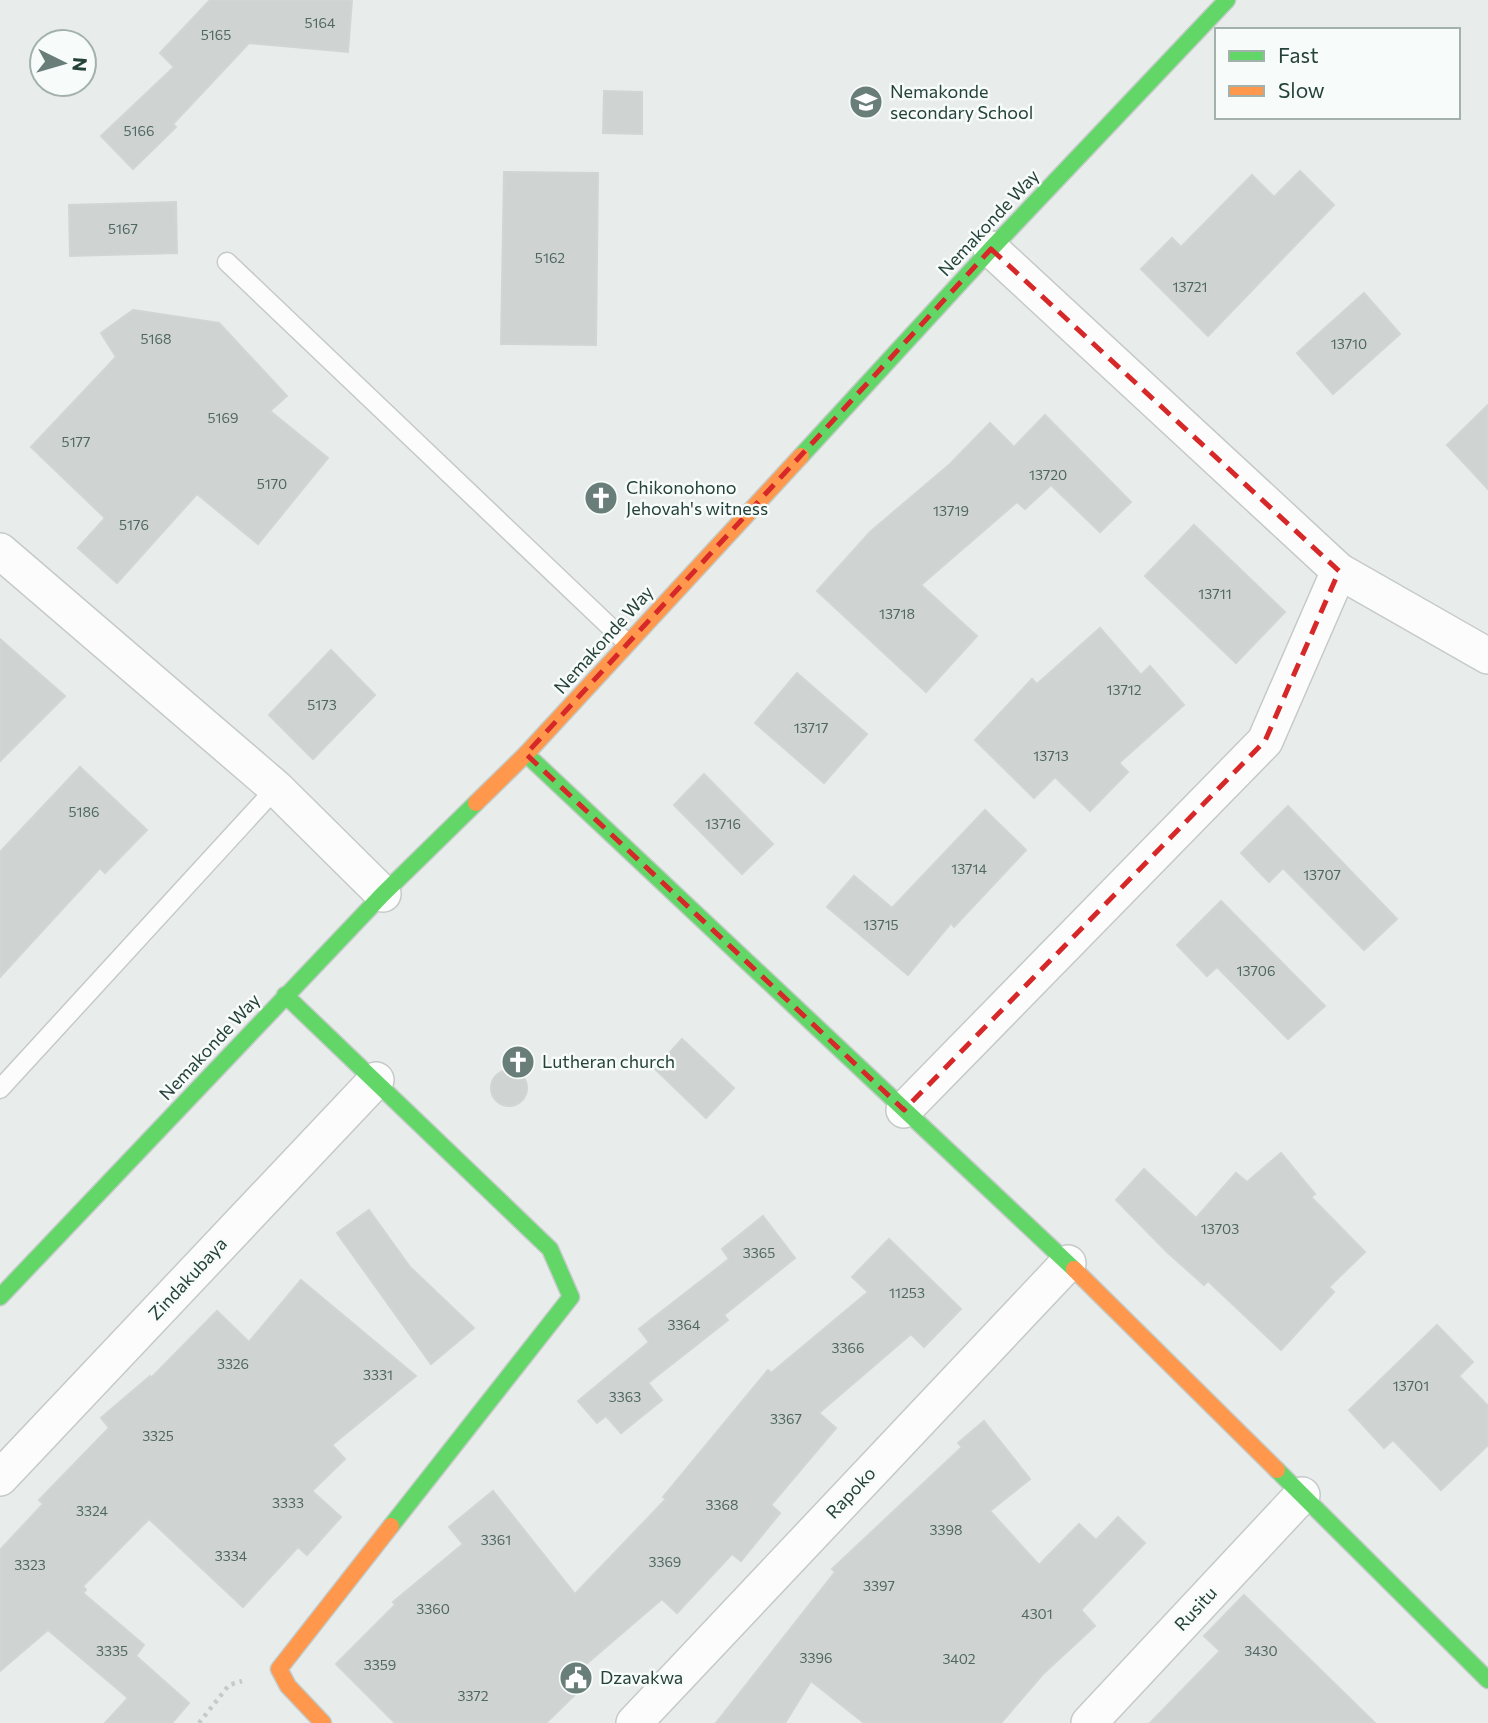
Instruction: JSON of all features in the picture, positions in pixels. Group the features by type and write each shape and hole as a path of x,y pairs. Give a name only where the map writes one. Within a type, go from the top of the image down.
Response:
{"street":[{"name":"Nemakonde Way","path":"0,1297 285,995 383,894 526,754 991,249 1227,0"},
{"path":"991,249 1339,571 1488,656"},
{"path":"0,551 276,788 383,894"},
{"path":"904,1110 1265,741 1339,571"},
{"path":"526,754 1068,1263 1488,1679"},
{"path":"285,995 550,1249 571,1297 279,1669 288,1686 323,1723"},
{"name":"Zindakubaya","path":"0,1478 376,1080"},
{"name":"Rapoko","path":"634,1723 1068,1263"},
{"name":"Rusitu","path":"1089,1723 1302,1495"}],"lane":[{"path":"227,262 627,643"},
{"path":"0,1088 276,788"}],"path":[{"path":"199,1723 229,1685 279,1669"}],"highlighted area":[{"path":"991,249 1339,571 1265,741 904,1110 526,754"}],"building":[{"path":"210,0 352,0 348,52 249,43 173,124 176,127 133,169 101,136 174,67 160,53"},
{"path":"604,91 642,92 642,134 603,133"},
{"path":"1300,171 1334,205 1208,336 1141,269 1172,238 1181,247 1252,175 1274,197"},
{"path":"504,172 598,173 596,345 501,344"},
{"path":"176,202 177,253 70,256 69,205"},
{"path":"1364,293 1400,334 1333,394 1297,353"},
{"path":"133,310 219,323 287,396 270,411 328,458 258,544 197,494 117,583 78,548 105,518 31,447 116,357 101,333"},
{"path":"1488,405 1488,489 1447,445"},
{"path":"1045,415 1131,502 1100,532 1051,485 1025,509 1017,502 921,585 977,636 926,692 817,591 870,532 950,464 990,423 1014,447"},
{"path":"1194,525 1285,612 1236,663 1145,576"},
{"path":"1100,628 1141,675 1150,666 1184,705 1119,763 1128,772 1090,811 1055,777 1034,798 975,740 1032,679 1037,684"},
{"path":"0,639 65,696 0,761"},
{"path":"331,650 375,695 313,759 269,715"},
{"path":"797,673 867,734 824,783 755,723"},
{"path":"80,767 147,830 105,873 100,868 0,977 0,852"},
{"path":"704,774 773,844 742,874 674,805"},
{"path":"1288,806 1397,919 1364,950 1283,868 1269,882 1241,853"},
{"path":"985,810 1026,850 954,927 951,923 908,975 827,907 854,876 892,908"},
{"path":"1221,901 1325,1006 1288,1039 1217,967 1207,976 1177,945"},
{"path":"682,1039 734,1088 706,1118 655,1069"},
{"path":"509,1070 522,1075 527,1088 522,1101 509,1106 496,1101 491,1088 496,1075"},
{"path":"1281,1153 1315,1194 1311,1197 1365,1252 1329,1287 1334,1292 1281,1350 1208,1281 1204,1285 1167,1252 1116,1200 1144,1169 1196,1218 1236,1173 1247,1182"},
{"path":"369,1210 410,1267 474,1328 431,1364 337,1233"},
{"path":"763,1216 795,1258 724,1315 728,1320 648,1383 662,1400 621,1433 606,1416 597,1423 578,1401 649,1342 639,1329 729,1259 722,1249"},
{"path":"889,1239 961,1309 924,1347 911,1334 819,1413 836,1428 771,1505 780,1513 741,1561 732,1554 677,1613 662,1599 577,1672 587,1683 546,1723 395,1723 336,1664 395,1605 393,1602 463,1544 449,1527 493,1491 575,1594 666,1499 663,1497 768,1370 771,1373 868,1292 852,1277"},
{"path":"301,1280 416,1376 332,1445 345,1459 312,1491 341,1517 307,1555 298,1547 243,1607 149,1519 83,1586 86,1590 83,1593 144,1645 136,1656 189,1703 172,1723 105,1723 128,1698 48,1630 0,1671 0,1550 43,1504 39,1500 109,1428 101,1418 150,1376 151,1378 217,1311 249,1342"},
{"path":"1437,1325 1473,1362 1459,1376 1488,1406 1488,1445 1441,1490 1393,1440 1384,1448 1349,1410"},
{"path":"984,1421 1030,1479 990,1511 1039,1565 1079,1524 1096,1540 1118,1517 1145,1543 1081,1610 1095,1626 1043,1674 1001,1723 864,1723 811,1681 785,1723 716,1723 835,1572 832,1569 962,1447 958,1443"},
{"path":"1244,1595 1375,1723 1150,1723 1220,1651 1204,1636"}],"traffic: fast":[{"path":"801,456 991,249 1227,0"},
{"path":"526,754 1074,1269"},
{"path":"0,1297 383,894 476,803"},
{"path":"285,995 550,1249 571,1297 391,1526"},
{"path":"1277,1470 1488,1680"}],"traffic: slow":[{"path":"476,803 526,754 801,456"},
{"path":"1074,1269 1277,1470"},
{"path":"323,1723 288,1686 279,1669 391,1526"}],"place":[{"name":"Nemakonde secondary School","path":"866,102"},
{"name":"Chikonohono Jehovah's witness","path":"601,498"},
{"name":"Lutheran church","path":"518,1062"},
{"name":"Dzavakwa","path":"576,1678"}]}
